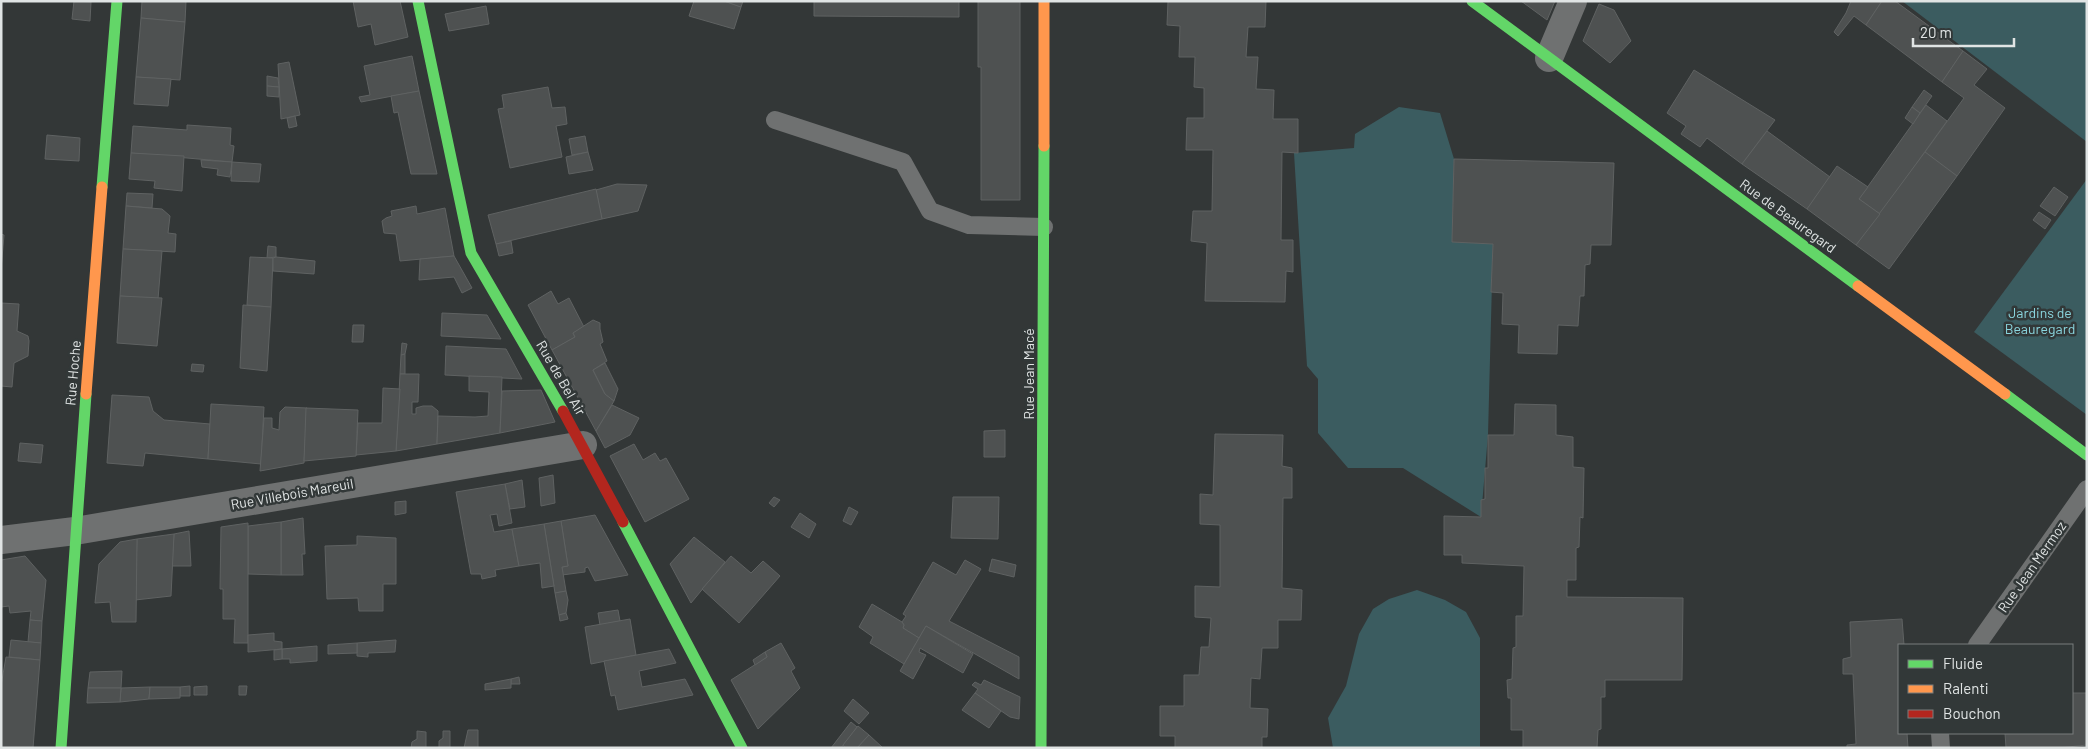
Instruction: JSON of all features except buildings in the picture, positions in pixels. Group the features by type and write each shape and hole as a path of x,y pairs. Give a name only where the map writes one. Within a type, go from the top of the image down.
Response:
{"street":[{"name":"Rue Hoche","path":"61,748 117,1"},
{"name":"Rue de Bel Air","path":"418,1 471,253 582,445 742,748"},
{"name":"Rue Jean Macé","path":"1041,748 1044,1"},
{"name":"Rue de Beauregard","path":"1472,1 2087,455"},
{"path":"1549,58 1573,1"},
{"name":"Rue Villebois Mareuil","path":"1,540 76,530 582,445"}],"lane":[{"path":"775,120 903,162 930,211 969,225 1044,227"},
{"name":"Rue Jean Mermoz","path":"1978,644 2087,489"},
{"path":"1940,734 1940,748"}],"green space":[{"path":"1902,1 2087,1 2087,142"},
{"path":"1399,107 1440,113 1454,159 1452,241 1493,244 1488,435 1481,517 1403,468 1348,468 1318,433 1318,379 1307,366 1294,153 1354,148 1355,134"},
{"name":"Jardins de Beauregard","path":"2087,179 2087,415 1974,332"},
{"path":"1417,590 1445,600 1466,612 1480,638 1480,748 1333,748 1328,718 1346,686 1359,634 1373,609 1389,599"}],"traffic: fast":[{"path":"102,187 117,1"},
{"path":"418,1 471,253 563,411"},
{"path":"1472,1 1858,286"},
{"path":"1041,748 1044,146"},
{"path":"61,748 86,394"},
{"path":"2005,394 2087,455"},
{"path":"623,522 742,748"}],"traffic: slow":[{"path":"1044,1 1044,146"},
{"path":"86,394 102,187"},
{"path":"1858,286 2005,394"}],"traffic: jam":[{"path":"563,411 623,522"}]}
